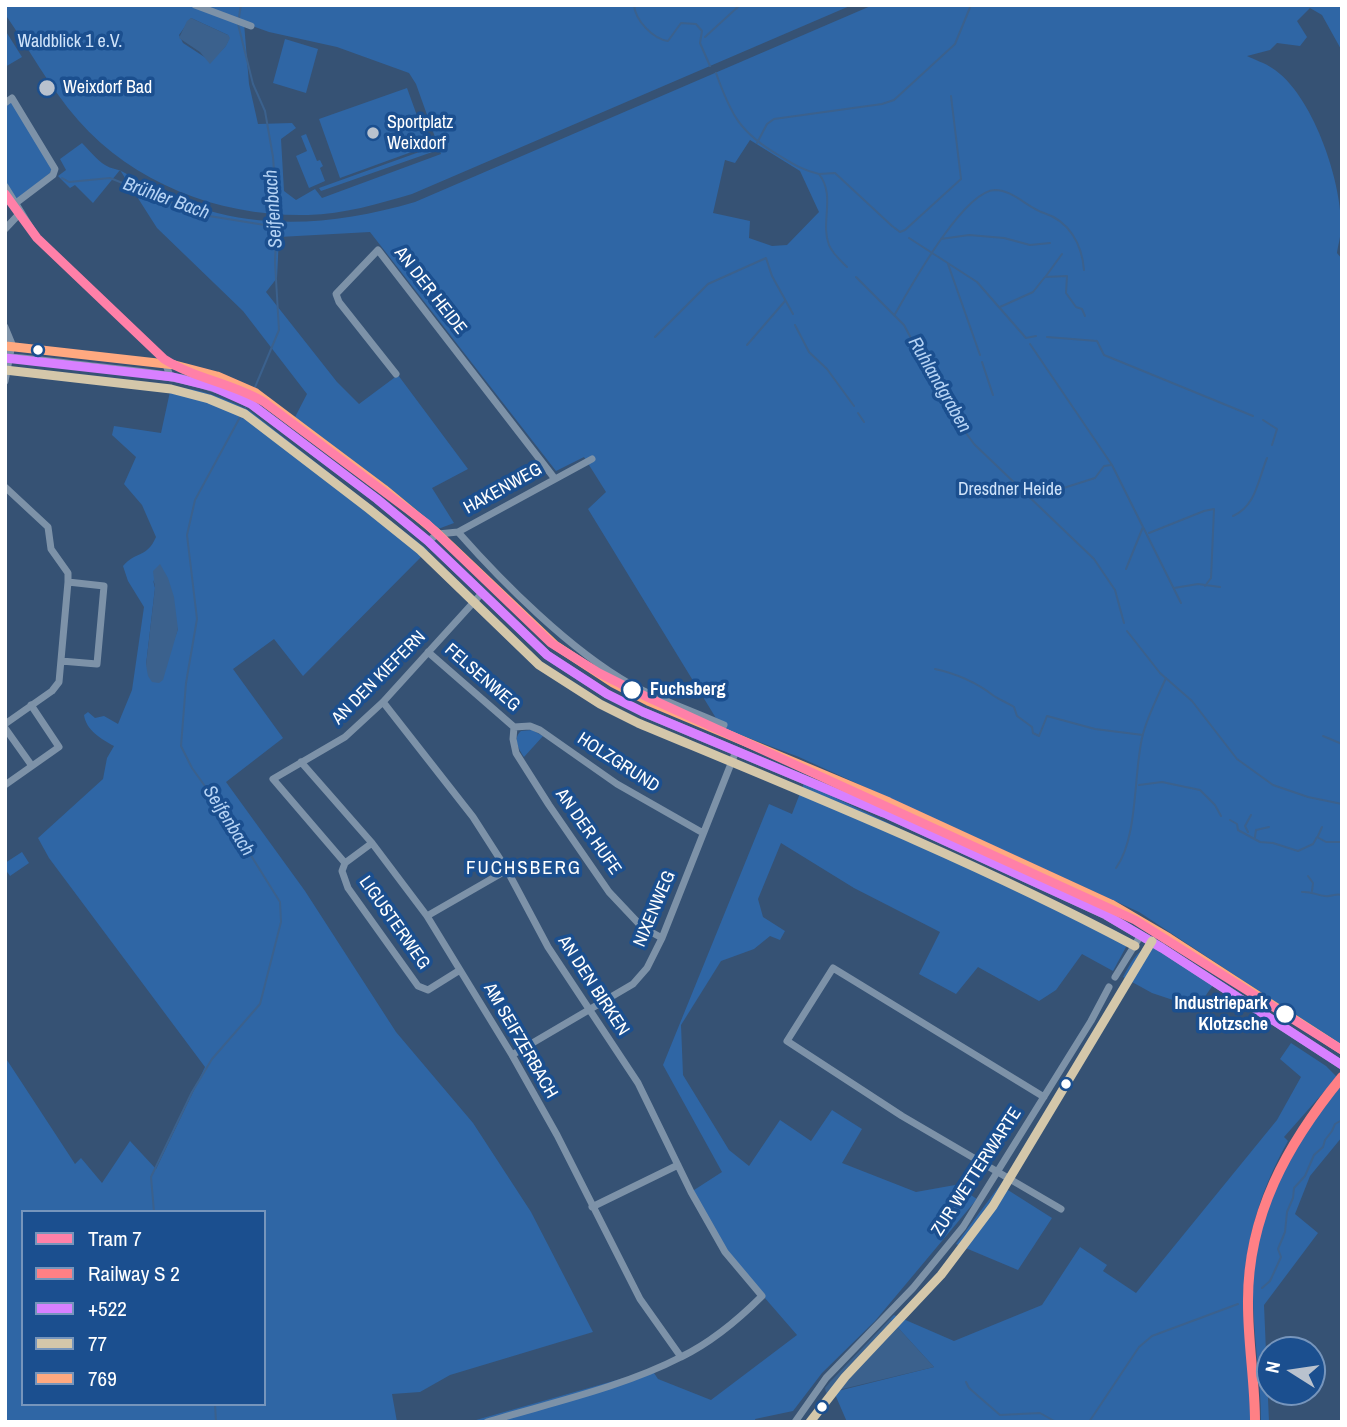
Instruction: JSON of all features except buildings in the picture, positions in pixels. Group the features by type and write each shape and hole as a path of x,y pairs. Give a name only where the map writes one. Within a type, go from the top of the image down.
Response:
{"main road":[{"path":"8,358 170,376 221,390 251,404 428,541 547,655 607,694 643,712 922,830 1088,907 1141,935 1342,1065"}],"street":[{"path":"195,5 250,25"},
{"path":"5,103 12,98 55,169 53,175 16,203"},
{"path":"5,186 37,237 164,359 170,376"},
{"path":"5,229 21,212"},
{"name":"AN DER HEIDE","path":"396,374 339,302 336,294 378,250 555,479"},
{"path":"5,327 12,340 5,381"},
{"name":"HAKENWEG","path":"428,541 438,534 458,531 592,459"},
{"path":"5,487 48,527 51,550 68,573 59,682 52,691 5,726 32,766"},
{"path":"458,531 491,567 571,643 633,685 724,725"},
{"path":"61,661 97,664 104,586 68,582"},
{"name":"AN DEN KIEFERN","path":"345,863 273,779 345,737 383,702 481,593"},
{"name":"FELSENWEG","path":"428,652 514,727"},
{"name":"AN DEN BIRKEN","path":"383,702 473,817 507,870 548,947 638,1083 725,1252 762,1296 736,1322 681,1357"},
{"path":"5,784 59,747 31,705"},
{"name":"HOLZGRUND","path":"514,727 530,726 540,730 617,784 703,833"},
{"name":"AN DER HUFE","path":"514,727 516,753 575,844 610,892 642,927 662,937"},
{"name":"NIXENWEG","path":"512,1055 633,984 647,968 662,937 736,751"},
{"name":"AM SEIFZERBACH","path":"302,762 372,844 427,916 512,1055 640,1299 681,1357"},
{"name":"LIGUSTERWEG","path":"372,844 345,863 342,872 348,888 418,986 428,990 460,970"},
{"path":"427,916 507,870"},
{"path":"1115,977 1141,935"},
{"path":"1044,1097 833,968 787,1041 902,1116 1061,1209"},
{"name":"ZUR WETTERWARTE","path":"795,1422 826,1378 913,1288 944,1252 983,1199 1109,987"},
{"path":"592,1207 678,1165"},
{"path":"487,1422 643,1375 681,1357"}],"green space":[{"name":"Waldblick 1 e.V.","path":"5,5 852,5 412,194 348,211 308,215 244,210 212,203 182,193 126,163 101,143 68,108 5,14","holes":["191,18 228,35 223,49 206,58 183,43 179,35","244,23 269,32 337,47 409,73 416,84 441,154 322,198 315,189 296,200 284,191 281,139 296,128 292,123 258,124 249,84"]},
{"name":"Dresdner Heide","path":"873,5 1342,5 1342,51 1322,15 1310,8 1297,21 1307,37 1300,46 1277,43 1270,50 1247,56 1272,68 1300,97 1322,140 1340,208 1341,230 1337,253 1342,259 1342,1046 1139,912 799,757 722,728 588,509 606,492 584,457 556,471 370,232 279,237 277,278 266,292 337,382 359,404 398,375 468,469 432,488 454,523 438,529 293,421 307,394 243,311 157,228 120,171 195,207 231,216 303,222 377,212 415,202","holes":["750,140 800,171 819,212 787,245 772,246 749,238 750,221 713,213 725,160 735,163"]},
{"path":"5,30 22,57 5,67"},
{"path":"285,39 318,49 306,93 273,83"},
{"name":"Sportplatz Weixdorf","path":"407,88 428,146 340,178 319,119"},
{"path":"12,101 53,166 50,173 16,200 5,183 5,106"},
{"path":"306,134 317,161 320,160 323,166 320,168 325,181 309,188 296,156 307,151 301,136"},
{"path":"82,143 102,163 120,170 93,203 75,185 70,188 58,176 66,170 60,159"},
{"path":"436,146 438,150 321,191 319,188"},
{"path":"171,387 212,394 250,411 428,550 303,676 274,639 233,669 283,738 226,782 305,891 396,1032 473,1123 531,1212 593,1332 450,1375 420,1392 392,1394 397,1422 5,1422 5,1057 75,1164 81,1158 102,1183 130,1141 156,1169 205,1067 49,858 38,838 103,779 107,758 114,746 91,730 84,715 88,712 95,718 104,716 118,724 132,690 144,607 128,581 123,566 149,548 156,537 142,505 124,484 136,457 112,435 114,426 161,433","holes":["153,580 178,629 172,645 146,665 155,588"]},
{"path":"532,730 543,736 524,757 517,744 517,737 521,731"},
{"path":"804,783 1120,933 1127,940 1126,947 1113,971 1082,954 1056,990 1039,1001 978,967 956,994 919,974 940,932 854,888 781,843 758,899 763,917 785,931 780,940 770,936 754,949 721,961 681,1025 683,1075 729,1150 749,1166 780,1120 811,1141 832,1110 862,1129 842,1163 916,1192 955,1185 977,1199 875,1321 822,1373 793,1411 755,1419 756,1422 469,1422 652,1370 658,1379 711,1400 797,1335 725,1252 691,1192 722,1172 663,1065 769,804 792,814"},
{"path":"22,852 29,863 10,876 5,869 5,863"},
{"path":"1151,947 1160,949 1213,985 1197,1008 1152,993 1123,977 1137,954"},
{"path":"1291,1043 1326,1066 1337,1077 1284,1137 1288,1141 1268,1182 1254,1225 1245,1269 1244,1292 1251,1422 847,1422 834,1392 934,1367 890,1319 894,1315 954,1341 1042,1305 1080,1247 1107,1265 1103,1271 1136,1293 1277,1120 1301,1077 1280,1059"},
{"path":"1342,1085 1342,1137 1310,1176 1295,1214 1318,1233 1264,1305 1265,1336 1256,1336 1256,1347 1253,1293 1260,1233 1279,1175 1308,1126"},
{"path":"1000,1185 1052,1218 1018,1270 956,1244"},
{"path":"1260,1406 1268,1406 1269,1422 1261,1422"}],"shaded area":[{"path":"191,18 230,38 210,64 200,52 179,38"},
{"path":"160,564 174,597 178,629 163,680 159,683 152,682 146,665 155,588 153,571"},
{"path":"890,1319 934,1367 826,1393 825,1388 830,1382"}],"waterway":[{"name":"Seifenbach","path":"239,17 241,5"},
{"name":"Ruhlandgraben","path":"634,5 641,22 651,33 668,41 681,23 696,24 702,31 700,43 710,66"},
{"path":"705,37 740,5"},
{"path":"757,143 767,124 774,119 894,100 955,44 971,5"},
{"name":"Seifenbach","path":"238,24 253,84 265,111 273,157 277,212 275,262 279,330 253,392"},
{"name":"Ruhlandgraben","path":"716,73 732,112 746,131 789,162 819,174 826,191 829,245 847,267"},
{"path":"819,174 835,173 892,226 900,232 905,230 961,179 951,96"},
{"name":"Brühler Bach","path":"62,178 69,182 110,178 203,215 271,226"},
{"path":"895,314 953,223 968,206 982,195 995,190 1008,193 1061,222 1077,243 1084,270"},
{"path":"941,239 969,235 1004,238 1030,245 1050,243"},
{"path":"909,238 977,282 1026,338 1036,336"},
{"path":"1046,276 1062,254"},
{"path":"655,337 708,284 766,258 772,276 793,314"},
{"path":"948,264 980,355"},
{"path":"1000,307 1033,292 1045,277 1067,276 1066,293 1076,307 1082,309 1085,316"},
{"name":"Ruhlandgraben","path":"856,277 904,325 948,408 974,444 1094,559 1115,590 1124,623"},
{"path":"747,345 785,301"},
{"path":"795,325 809,352 827,369 854,406"},
{"path":"1047,337 1097,341 1104,355 1253,416"},
{"path":"1030,344 1112,465 1181,603"},
{"path":"982,362 993,395"},
{"name":"Seifenbach","path":"154,1210 151,1177 192,1092 212,1059 260,1004 281,922 280,902 227,817 192,768 181,746 186,683 197,619 187,535 195,500 245,408"},
{"path":"858,413 864,422"},
{"path":"1263,420 1277,429 1272,445"},
{"path":"1233,516 1247,506 1267,458"},
{"path":"1032,498 1095,478 1104,466 1111,465"},
{"path":"1149,533 1214,509 1211,578 1205,586"},
{"path":"1126,569 1143,527"},
{"path":"1174,588 1198,584 1220,587"},
{"name":"Ruhlandgraben","path":"1127,631 1160,673 1192,701 1237,759 1273,785 1308,797 1342,804"},
{"path":"935,669 966,679 1014,707 1017,716 1039,736 1047,716 1095,729 1143,735"},
{"path":"1116,868 1129,839 1143,734 1166,678"},
{"path":"1323,736 1342,744"},
{"path":"1139,785 1162,782 1200,790 1215,805 1221,816"},
{"path":"1248,832 1245,826 1251,815"},
{"path":"1230,820 1237,824 1238,830 1260,842 1298,851 1313,844 1317,837 1326,842 1342,842"},
{"path":"1255,837 1256,830 1269,827"},
{"path":"1318,836 1322,827"},
{"path":"1308,876 1313,883 1312,891"},
{"path":"1302,892 1325,896 1342,895"},
{"name":"Ruhlandgraben","path":"1262,1288 1270,1281 1281,1257 1278,1249 1285,1232 1294,1188 1305,1176 1314,1155 1323,1147 1335,1124 1342,1120"},
{"name":"Ruhlandgraben","path":"1089,1422 1139,1347 1152,1336 1238,1304"},
{"path":"966,1382 969,1388 1000,1415 1040,1413 1056,1422"},
{"name":"Seifenbach","path":"215,1406 216,1422"}],"tram line":[{"name":"7","path":"5,194 37,238 164,359 264,402 426,523 551,643 599,673 649,698 1135,920 1342,1050"}],"transit line":[{"name":"769","path":"6,346 175,365 217,376 256,393 384,489 436,532 555,645 613,683 648,701 889,802 1111,904 1169,938 1342,1050"},
{"name":"+522","path":"5,358 173,377 213,387 251,404 428,541 547,655 607,694 643,712 884,813 1106,915 1162,948 1342,1065"},
{"name":"77","path":"5,370 171,389 209,399 245,414 420,550 539,665 600,704 638,723 952,857 1135,946"},
{"name":"77","path":"810,1422 845,1377 941,1275 993,1206 1152,941"},
{"path":"1255,1422 1248,1304 1249,1272 1255,1241 1263,1211 1288,1155 1304,1128 1342,1077"}],"place":[{"name":"Weixdorf Bad","path":"47,88"},
{"name":"Sportplatz Weixdorf","path":"373,133"},
{"name":"Fuchsberg","path":"632,690"},
{"name":"Industriepark Klotzsche","path":"1285,1014"}],"district":[{"name":"FUCHSBERG","path":"524,869"}]}
